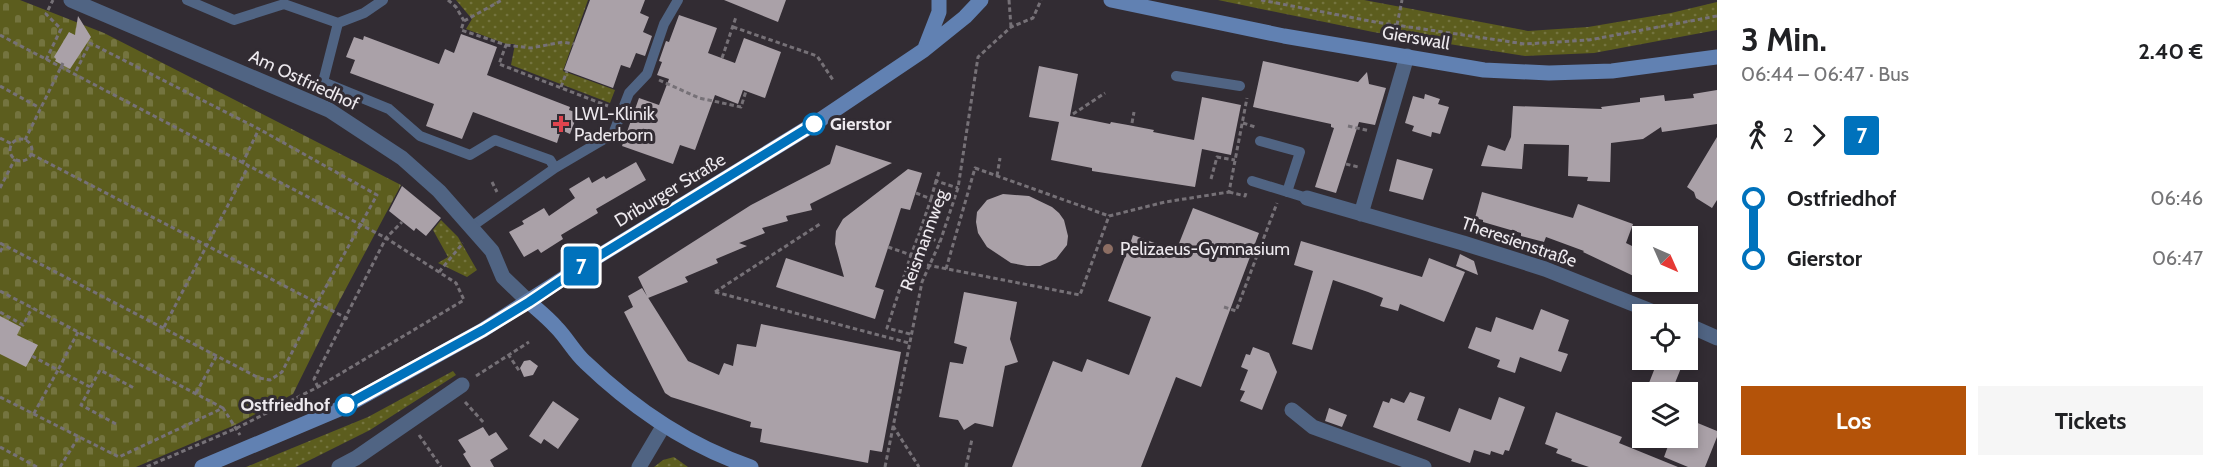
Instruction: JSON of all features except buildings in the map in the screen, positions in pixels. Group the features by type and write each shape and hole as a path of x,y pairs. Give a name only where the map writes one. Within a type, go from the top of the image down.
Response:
{"main road":[{"path":"924,50 939,12 939,0"},
{"name":"Driburger Straße","path":"202,467 366,396 529,302 581,267 814,124 924,50 965,17 981,0"},
{"name":"Gierswall","path":"1111,0 1284,36 1484,70 1549,73 1612,71 1717,57"},
{"path":"529,302 556,327 584,361 624,397 664,425 726,462 752,467"}],"street":[{"name":"Am Ostfriedhof","path":"71,0 329,110 402,158 439,191 472,228 492,251 503,277 529,302"},
{"path":"1361,214 1407,56"},
{"name":"Theresienstraße","path":"1307,198 1545,269 1633,304"},
{"path":"1698,329 1717,338"},
{"path":"339,467 356,458 462,385"},
{"path":"1292,410 1313,427 1424,467"},
{"path":"639,467 664,425"}],"lane":[{"path":"187,0 234,20 284,4 338,23 364,13 383,0"},
{"path":"472,228 555,168 614,134 629,93 646,74 664,24 678,0"},
{"path":"338,23 323,82 389,109 420,136 470,155 495,140 550,160 555,168"},
{"path":"1176,76 1240,86"},
{"path":"1260,141 1300,152 1285,191"},
{"path":"1252,181 1307,198"}],"path":[{"path":"46,60 61,29 46,14 53,0"},
{"path":"448,0 456,6 464,21"},
{"path":"502,0 464,21 461,30 506,45 531,48 563,42 573,44"},
{"path":"1010,0 1011,27 1033,18 1041,0"},
{"path":"1261,0 1397,25 1525,44 1589,40 1717,16"},
{"path":"1397,25 1402,0"},
{"path":"722,58 736,17"},
{"path":"733,27 817,56 833,80"},
{"name":"Reismannweg","path":"885,467 910,334 927,265 940,242 958,188 978,57 1011,27"},
{"path":"0,35 386,238 456,282 464,300 318,387 237,428 146,467"},
{"path":"0,252 2,244 259,378 270,380 282,372 318,301 377,195 259,129 90,43 74,75"},
{"path":"506,45 499,64 621,111"},
{"path":"25,140 63,63"},
{"path":"561,87 567,71"},
{"path":"646,74 699,98 741,107 747,91"},
{"path":"0,86 40,108"},
{"path":"1229,192 1249,88 1240,86"},
{"path":"1073,114 1105,93"},
{"path":"1132,123 1134,112"},
{"path":"1243,123 1259,128"},
{"path":"242,164 259,129"},
{"path":"0,138 12,144"},
{"path":"18,139 25,140 31,145 31,154 22,160 15,159 10,151 12,144 18,139"},
{"path":"31,154 318,301 350,320"},
{"path":"1211,179 1216,157 1235,160"},
{"path":"0,188 15,159"},
{"path":"997,176 1000,159"},
{"path":"164,327 248,167"},
{"path":"946,270 975,168 1109,216 1165,202 1229,192 1239,194"},
{"path":"910,334 887,328 939,172"},
{"path":"936,181 958,188"},
{"path":"1224,307 1236,311 1285,191"},
{"path":"916,194 931,198"},
{"path":"927,265 1080,295 1109,216"},
{"path":"318,387 314,379 344,316 386,238 402,222"},
{"path":"820,224 715,291 909,343"},
{"path":"439,272 472,228"},
{"path":"919,234 940,242"},
{"path":"888,247 910,255"},
{"path":"0,291 223,408 235,425"},
{"path":"0,312 23,325 32,308"},
{"path":"33,415 78,332"},
{"path":"462,385 529,342"},
{"path":"508,354 520,372"},
{"path":"196,393 217,355"},
{"path":"32,356 90,387"},
{"path":"116,424 81,405 90,387 99,370 134,388"},
{"path":"0,397 119,457 223,408"},
{"path":"466,403 484,423"},
{"path":"892,426 919,467"},
{"path":"60,467 78,438"},
{"path":"966,467 972,439"},
{"path":"0,447 37,467"},
{"path":"427,448 441,467"}],"green space":[{"name":"Ostfriedhof","path":"0,0 20,0 104,33 401,185 293,394 235,425 136,467 0,467"},
{"path":"456,0 588,0 563,71 615,90 610,103 511,65 515,44 506,44 466,29 472,19"},
{"path":"1218,0 1364,0 1528,31 1588,27 1671,13 1717,2 1717,30 1594,53 1525,56 1373,32"},
{"path":"441,220 458,237 477,270 467,277 438,263 448,257 433,230"},
{"path":"453,371 456,375 370,430 296,467 246,467 368,417"},
{"path":"674,457 688,467 654,467 663,460"}],"bus line":[{"name":"7","path":"346,405 483,330 814,124"}],"place":[{"name":"LWL-Klinik Paderborn","path":"561,124"},
{"name":"Gierstor","path":"814,124"},
{"name":"Pelizaeus-Gymnasium","path":"1108,249"},
{"name":"Ostfriedhof","path":"346,405"}]}
